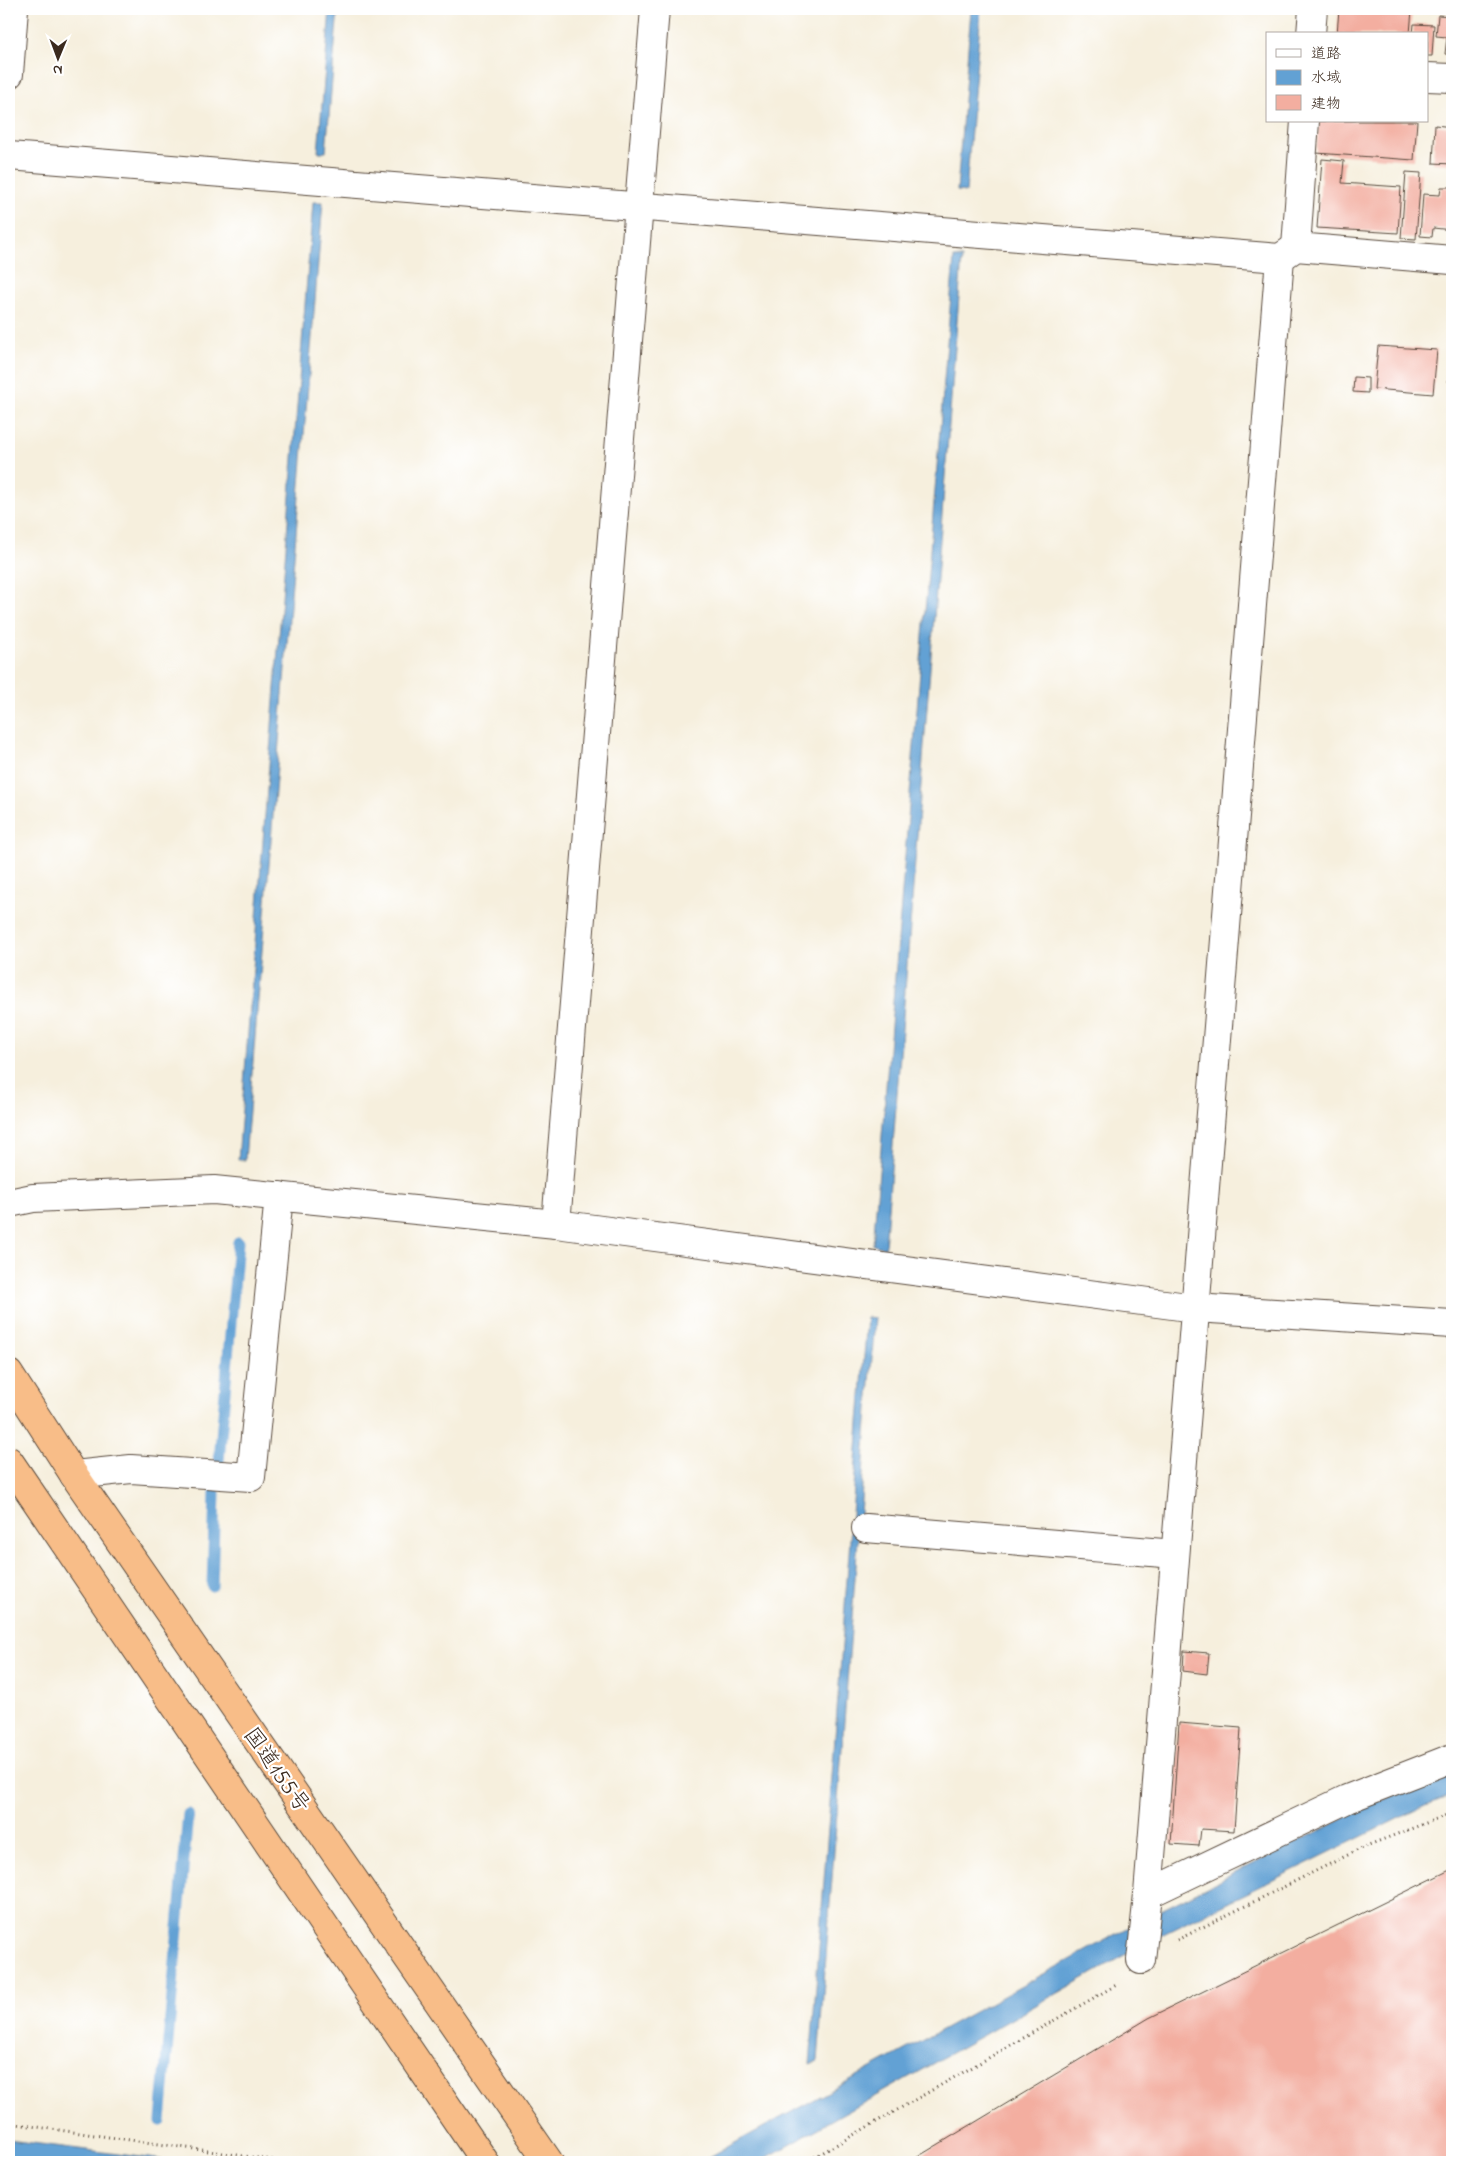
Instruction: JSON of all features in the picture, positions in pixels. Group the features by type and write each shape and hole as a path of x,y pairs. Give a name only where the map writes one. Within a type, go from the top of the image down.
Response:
{"highway":[{"name":"国道155号","path":"9,1374 74,1475 549,2162"},
{"path":"9,1461 485,2162"}],"street":[{"path":"9,74 14,9"},
{"path":"556,1224 655,9"},
{"path":"1311,32 1313,9"},
{"path":"1428,77 1452,78"},
{"path":"1141,1956 1195,1308 1288,252 1305,122"},
{"path":"9,156 639,206 1288,252 1452,260"},
{"path":"9,1203 32,1198 214,1190 556,1224 1195,1308 1452,1324"},
{"path":"74,1475 131,1469 251,1477 279,1196"},
{"path":"866,1528 1175,1554"},
{"path":"1147,1901 1347,1799 1452,1758"}],"path":[{"path":"9,2123 288,2162"}],"water":[{"path":"330,9 338,9 326,152 318,152"},
{"path":"971,9 981,9 966,192 957,191"},
{"path":"313,202 323,202 245,1160 238,1160"},
{"path":"954,258 962,258 885,1248 873,1245"},
{"path":"867,1317 875,1318 818,2061 810,2064"},
{"path":"1452,1772 1452,1796 1426,1805 1151,1940 759,2162 700,2162 1155,1913 1395,1793"},
{"path":"9,2140 180,2162 9,2162"}],"building":[{"path":"1339,9 1412,9 1410,32 1337,32"},
{"path":"1438,15 1452,16 1452,55 1445,54 1447,37 1436,36"},
{"path":"1414,24 1434,25 1432,56 1428,56 1428,32 1413,32"},
{"path":"1319,122 1417,122 1414,160 1316,153"},
{"path":"1435,125 1452,127 1452,164 1433,163"},
{"path":"1322,159 1344,161 1342,183 1401,187 1398,233 1317,228"},
{"path":"1406,172 1421,173 1416,239 1401,238"},
{"path":"1441,187 1452,187 1452,230 1433,228 1432,237 1420,236 1423,194 1440,195"},
{"path":"1451,342 1452,382 1448,382"},
{"path":"1378,346 1437,350 1433,394 1374,389"},
{"path":"1354,377 1368,378 1368,393 1353,392"},
{"path":"1184,1651 1209,1653 1207,1674 1183,1671"},
{"path":"1179,1723 1241,1728 1234,1831 1201,1829 1199,1846 1171,1844"},
{"path":"1452,1869 1452,2162 909,2162 1149,2018"}],"waterway":[{"path":"219,1461 238,1242"},
{"path":"212,1586 215,1493"},
{"path":"161,2121 188,1814"}]}
